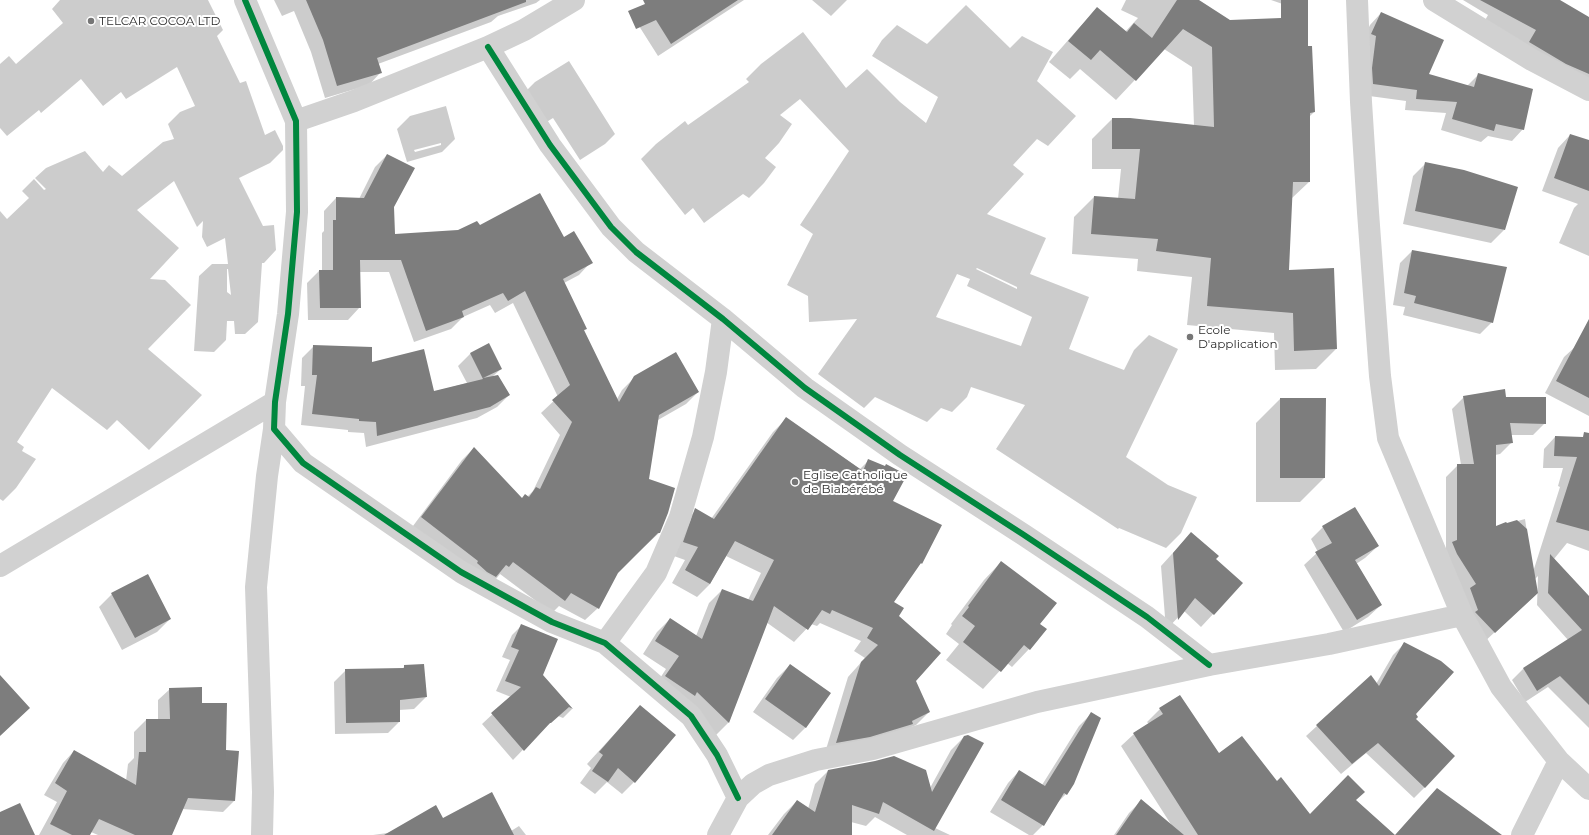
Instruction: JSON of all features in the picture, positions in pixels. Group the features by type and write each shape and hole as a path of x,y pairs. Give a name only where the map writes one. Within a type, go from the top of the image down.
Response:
{"street":[{"path":"245,0 296,121 297,212 288,314 275,402 274,429 268,469 256,587 263,792 262,835"},
{"path":"296,121 354,101 488,46 524,30 574,0"},
{"path":"1356,0 1368,212 1380,376 1388,438 1462,615 1501,687 1558,762 1589,790"},
{"path":"1434,0 1532,60 1589,90"},
{"path":"488,46 550,144 611,227 636,252 723,319 812,393 900,455 1147,617 1209,665"},
{"path":"606,643 656,573 680,517 703,437 716,372 723,319"},
{"path":"0,566 275,402"},
{"path":"274,429 303,463 462,572 552,622 606,643 691,716 717,756 738,798"},
{"path":"718,835 738,798 753,784 769,775 816,760 873,749 1037,702 1209,665 1329,644 1462,615"},
{"path":"1522,835 1558,762"}],"building":[{"path":"306,0 526,0 526,2 377,58 382,73 337,86 323,40"},
{"path":"643,0 738,0 671,44 656,20 636,29 628,11 645,4"},
{"path":"1177,0 1199,0 1230,20 1281,18 1281,0 1308,0 1308,46 1312,46 1315,112 1310,113 1310,182 1293,182 1289,270 1334,268 1337,349 1294,351 1293,313 1207,306 1211,258 1156,251 1158,239 1091,234 1094,196 1135,199 1140,149 1112,149 1112,118 1130,118 1214,127 1212,47 1183,29 1136,81 1100,50 1091,60 1068,41 1097,7 1127,32 1134,23 1152,38"},
{"path":"1480,0 1560,0 1589,17 1589,74 1566,64 1529,42 1536,30"},
{"path":"1381,12 1444,40 1429,74 1474,87 1478,73 1533,89 1524,130 1496,124 1494,131 1452,119 1457,102 1416,99 1417,90 1373,84 1372,68 1376,36 1371,34"},
{"path":"1570,134 1589,140 1589,191 1554,178"},
{"path":"387,154 415,168 394,207 395,234 458,230 477,221 480,225 540,193 564,237 574,231 593,263 563,279 587,329 584,330 619,402 634,376 676,352 699,392 659,415 649,479 675,488 668,513 660,533 658,533 618,573 599,609 571,593 565,601 513,562 509,567 506,565 496,577 487,572 477,563 478,561 421,517 474,447 522,498 525,494 529,497 536,487 540,489 572,422 552,400 570,385 525,291 508,301 503,293 462,311 464,317 426,331 401,260 360,260 361,308 320,308 319,270 333,270 333,220 336,220 336,197 364,198"},
{"path":"1425,162 1464,170 1518,187 1505,230 1415,211"},
{"path":"1412,250 1507,267 1493,323 1414,303 1416,296 1404,293"},
{"path":"1589,319 1589,398 1556,381"},
{"path":"489,343 502,369 483,378 498,375 510,395 490,407 377,436 376,422 312,414 317,375 312,375 313,345 372,347 372,362 424,349 434,391 483,379 470,353"},
{"path":"1505,389 1506,397 1546,397 1546,424 1510,423 1513,443 1496,445 1496,526 1517,520 1527,529 1538,593 1495,633 1475,612 1478,610 1470,588 1476,584 1457,554 1452,542 1457,540 1457,464 1474,464 1463,396"},
{"path":"1280,398 1326,398 1325,478 1280,478"},
{"path":"786,417 863,471 868,459 885,466 886,464 907,475 893,501 942,525 922,564 921,563 894,602 904,608 899,616 941,653 916,681 930,712 912,721 913,724 870,737 836,743 861,662 878,645 867,638 873,628 832,610 830,614 822,610 808,630 774,606 729,723 697,692 695,696 665,676 679,656 655,641 670,618 702,639 722,589 753,601 774,560 735,541 710,584 685,570 698,547 683,542 695,508 714,519"},
{"path":"1584,432 1589,433 1589,531 1556,522 1577,457 1554,456 1555,436 1583,437"},
{"path":"1355,507 1379,546 1355,560 1382,605 1357,620 1315,552 1332,543 1322,526"},
{"path":"1191,532 1219,556 1216,559 1243,583 1214,615 1195,598 1178,620 1173,553"},
{"path":"1550,554 1589,596 1589,705 1560,676 1537,691 1523,668 1582,630 1548,593"},
{"path":"1001,561 1057,603 1040,624 1047,629 1030,650 1024,645 1001,672 963,642 975,626 962,616"},
{"path":"148,574 171,619 135,638 111,593"},
{"path":"521,624 558,639 543,675 573,709 569,707 550,723 524,751 491,713 521,687 505,681 519,650 511,647"},
{"path":"1404,642 1441,661 1454,672 1416,714 1418,717 1416,719 1455,756 1425,788 1378,743 1352,764 1316,725 1371,675 1379,686"},
{"path":"424,664 427,697 400,700 400,722 346,723 345,669 404,668 404,665"},
{"path":"790,664 831,693 806,728 765,699"},
{"path":"0,675 30,708 0,736"},
{"path":"202,687 202,703 227,703 226,750 239,751 235,801 188,798 172,835 135,835 99,819 90,835 72,835 50,824 67,791 55,783 74,750 136,785 139,752 146,752 146,719 170,719 169,688"},
{"path":"1180,695 1219,753 1242,736 1277,781 1281,777 1310,814 1348,775 1365,792 1356,800 1395,835 1198,835 1133,733 1163,714 1159,708"},
{"path":"640,705 676,735 635,783 618,768 608,782 592,771 603,755 599,752"},
{"path":"1091,712 1101,718 1074,784 1067,795 1064,793 1044,826 1001,800 1019,770 1045,786"},
{"path":"968,735 984,743 934,831 883,802 879,814 852,805 852,835 772,835 797,800 815,812 828,770 894,756 926,770 932,792 964,736"},
{"path":"1437,788 1502,835 1395,835"},
{"path":"492,792 514,835 384,835 436,805 443,818"},
{"path":"1141,799 1184,835 1116,835"},
{"path":"20,803 35,835 0,835 0,812"}],"cycle path":[{"path":"245,0 296,121 297,212 288,314 275,402 274,429 303,463 461,572 552,622 605,643 691,716 717,755 738,798"},
{"path":"488,47 550,145 611,227 636,252 723,319 805,388 900,455 1147,617 1209,665"}],"place":[{"name":"TELCAR COCOA LTD","path":"91,21"},
{"name":"Ecole D'application","path":"1190,337"},
{"name":"Eglise Catholique de Biabérébé","path":"795,482"}]}
